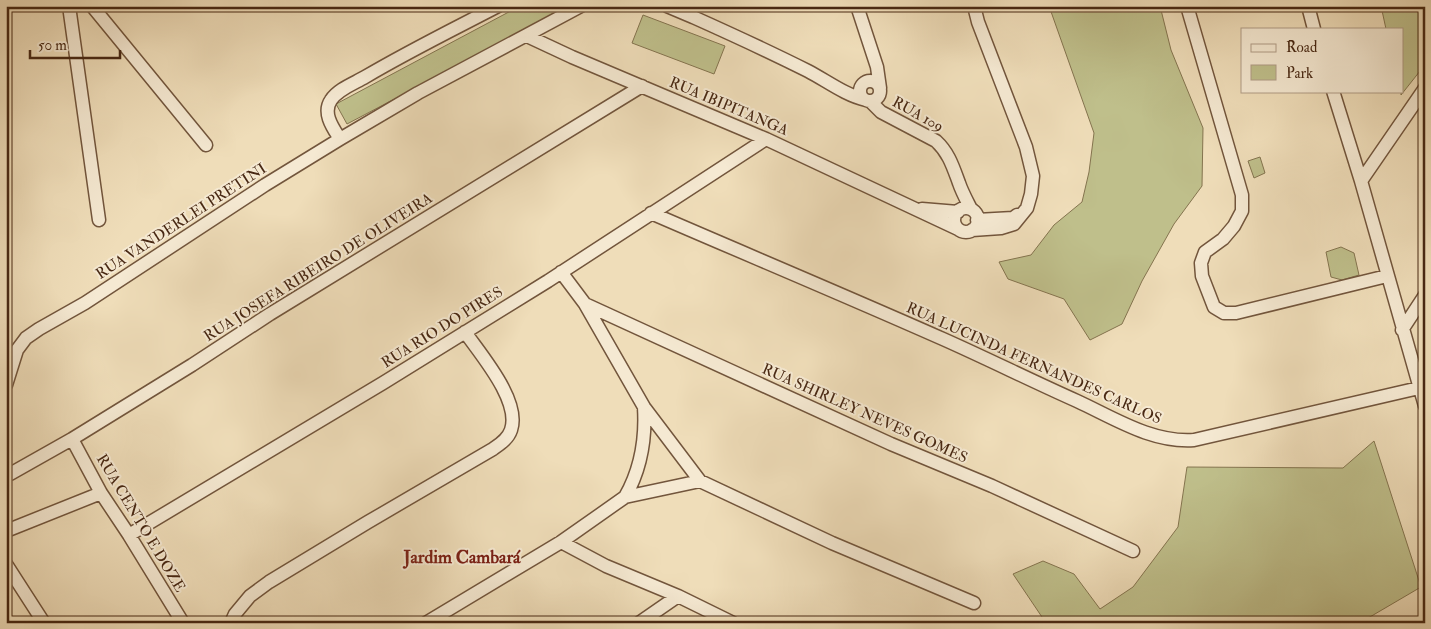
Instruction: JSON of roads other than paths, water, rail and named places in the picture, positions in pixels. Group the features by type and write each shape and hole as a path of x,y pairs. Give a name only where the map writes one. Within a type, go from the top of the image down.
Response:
{"street":[{"path":"69,6 99,220"},
{"path":"92,6 206,145"},
{"path":"340,139 331,124 328,108 331,100 380,68 498,6"},
{"name":"RUA VANDERLEI PRETINI","path":"6,386 17,350 26,338 39,329 85,303 265,185 340,139 418,93 582,6"},
{"path":"667,6 690,12"},
{"path":"857,6 877,67 874,96"},
{"name":"RUA IBIPITANGA","path":"917,209 968,216 1001,228 1014,224 1027,208 1031,194 1033,176 1026,147 978,22 974,6"},
{"path":"1187,6 1242,195 1242,211 1234,226 1223,239 1205,252 1201,263 1202,276 1214,307 1224,313 1236,313 1387,276"},
{"path":"1308,6 1314,28"},
{"name":"RUA 109","path":"690,12 832,83 844,92 874,96 881,112 936,140 952,161 968,216"},
{"name":"RUA IBIPITANGA","path":"527,36 766,139 958,229 954,218 968,216"},
{"path":"872,54 870,72 860,92 874,96"},
{"path":"832,83 863,85 869,81 874,81 874,96"},
{"name":"RUA JOSEFA RIBEIRO DE OLIVEIRA","path":"10,474 72,439 278,309 642,86"},
{"path":"1361,181 1425,88"},
{"path":"1333,92 1361,181 1425,406"},
{"name":"RUA RIO DO PIRES","path":"130,535 465,332 766,139"},
{"name":"RUA LUCINDA FERNANDES CARLOS","path":"650,214 943,339 1134,427 1165,439 1179,441 1194,440 1419,388"},
{"path":"561,272 585,304 644,407 700,481 832,543 974,603"},
{"path":"1402,330 1425,295"},
{"name":"RUA SHIRLEY NEVES GOMES","path":"585,304 874,436 992,486 1133,551"},
{"path":"231,623 235,614 250,596 268,582 504,441 511,431 513,419 512,406 506,393 465,332"},
{"path":"625,497 634,482 642,448 645,429 644,407"},
{"name":"RUA CENTO E DOZE","path":"72,439 101,493 130,535 183,623"},
{"path":"426,623 561,542 625,497 700,481"},
{"path":"6,531 101,493"},
{"path":"561,542 606,566 678,596 732,623"},
{"path":"6,564 44,623"},
{"path":"639,623 678,596"}],"district":[{"name":"Jardim Cambará","path":"462,557"}]}
